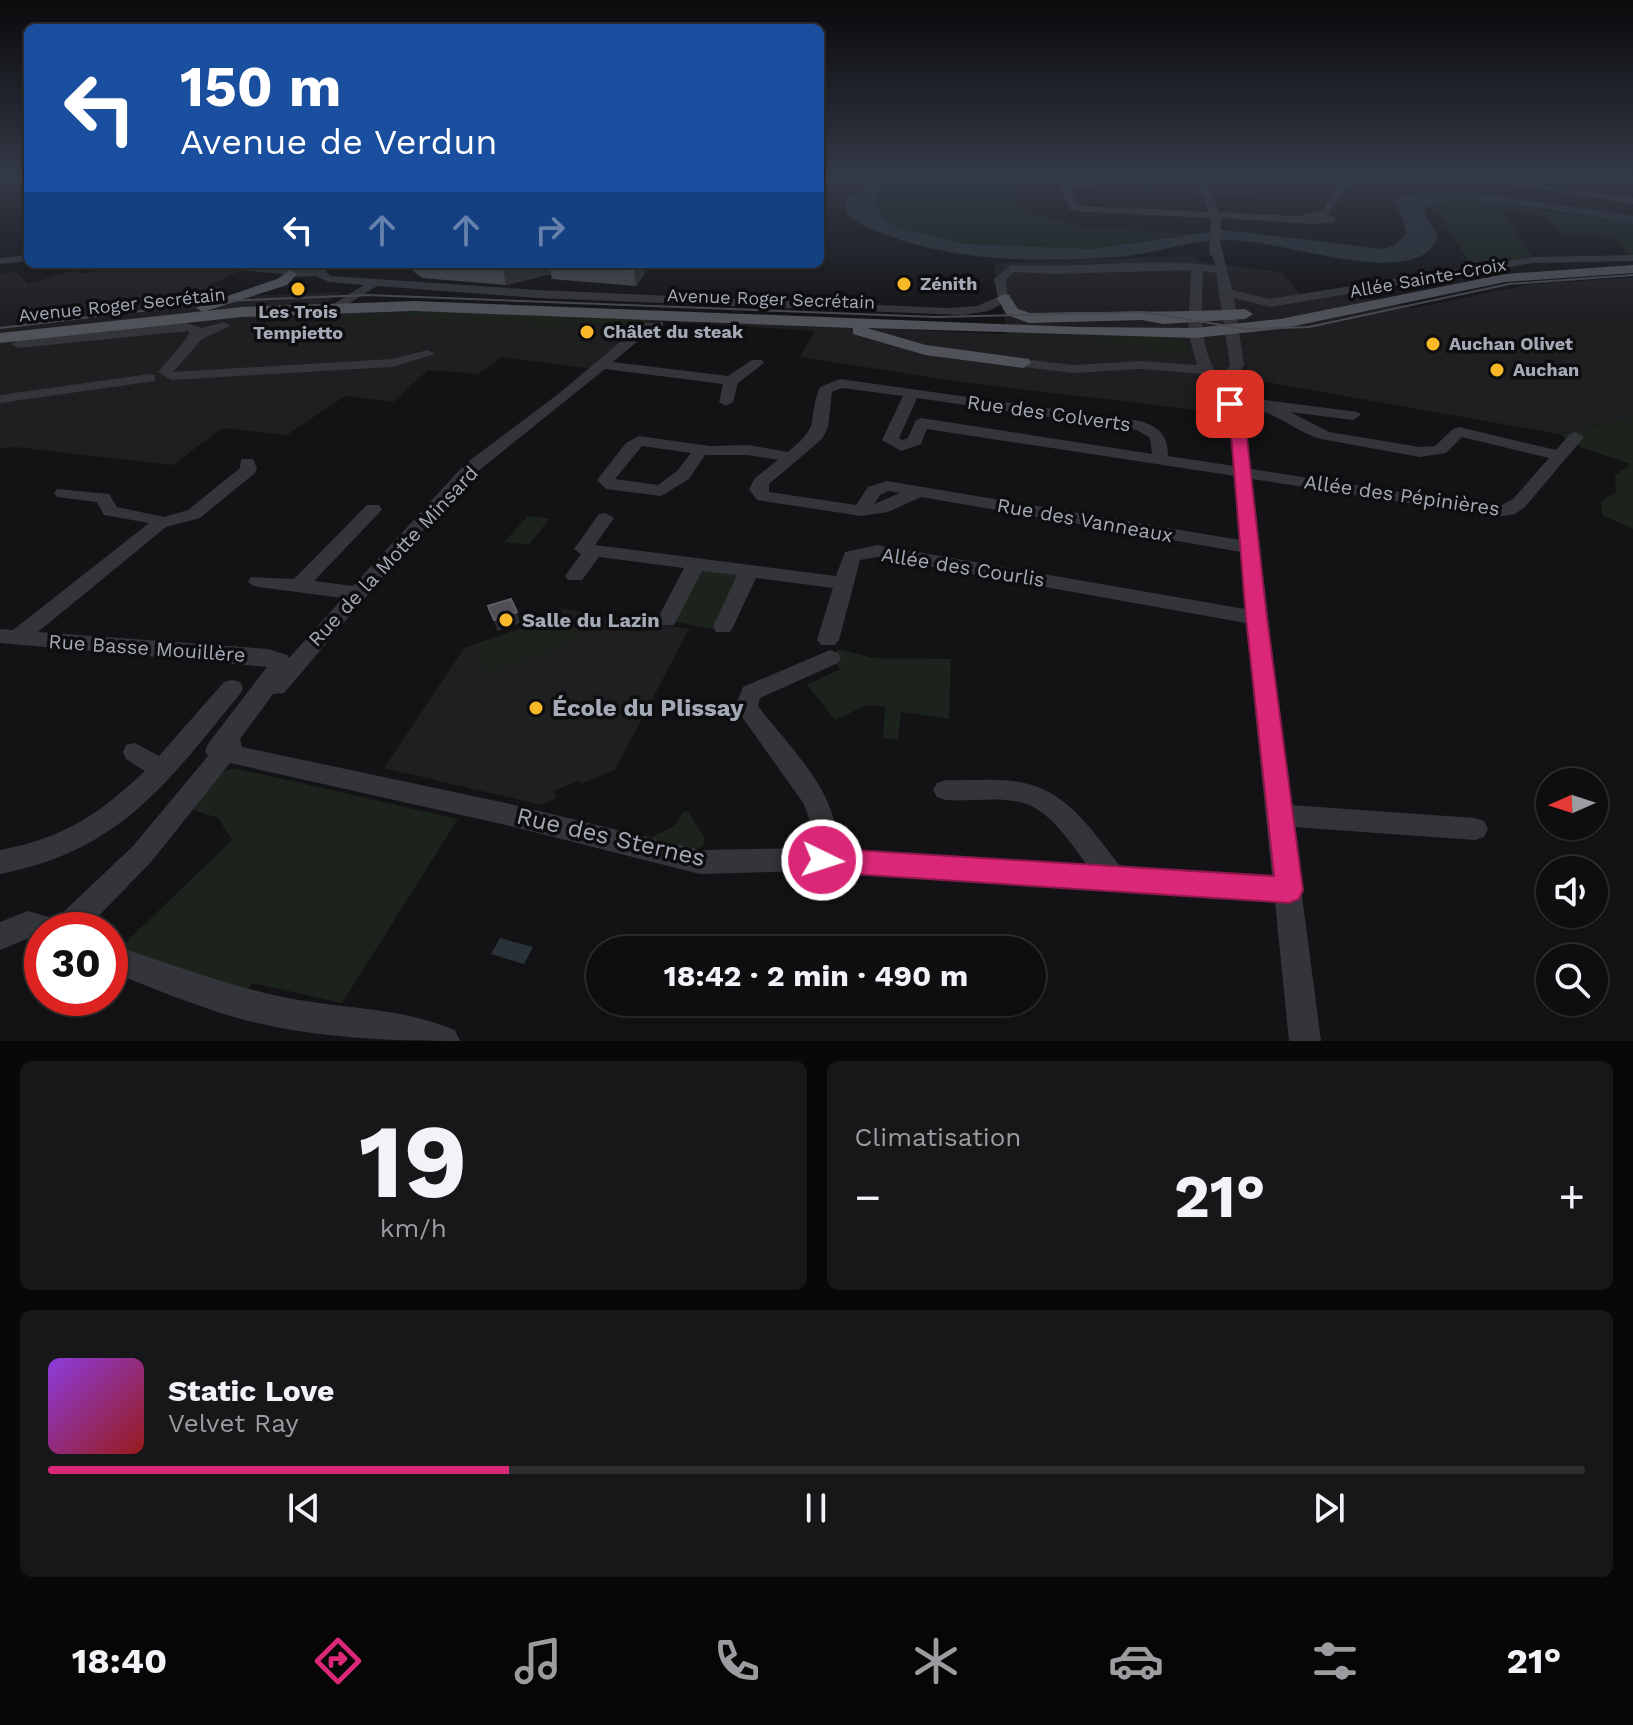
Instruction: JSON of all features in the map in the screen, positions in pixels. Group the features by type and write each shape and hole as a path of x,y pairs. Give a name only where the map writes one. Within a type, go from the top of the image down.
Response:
{"main road":[{"name":"Avenue Roger Secrétain","path":"355,305 497,307 655,320 798,321 1078,332 1232,322 1280,324 1480,281 1633,267"},
{"path":"8,340 205,306 282,282 290,272"},
{"path":"1004,298 1012,312 1029,318 1142,315 1163,319"},
{"name":"Avenue Roger Secrétain","path":"8,340 184,317 355,305 541,304 959,323 1163,319 1196,325"},
{"name":"Avenue Roger Secrétain","path":"8,340 179,313 322,308"},
{"path":"224,326 302,323 430,309 655,320"},
{"path":"798,321 853,329 925,350 1023,363"},
{"path":"97,327 137,330"}],"street":[{"path":"1198,268 1214,262 1216,224"},
{"path":"1215,238 1232,322 1237,365 1225,396"},
{"path":"0,261 24,258"},
{"name":"Allée Sainte-Croix","path":"1225,292 1270,303 1533,260 1633,258"},
{"path":"246,268 320,272 329,279 538,294 932,312 982,311 1004,298 1000,279 1011,268 1054,271 1179,267 1223,272"},
{"path":"1198,268 1196,325 1203,365 1238,421 1256,618 1305,1041"},
{"path":"322,308 371,286 370,282"},
{"name":"Rue de la Motte Minsard","path":"83,912 142,854 293,665 471,468 655,320"},
{"name":"Avenue Roger Secrétain","path":"8,340 191,325 196,329 194,338"},
{"name":"Avenue Roger Secrétain","path":"194,338 206,330 224,326"},
{"path":"168,374 194,338"},
{"path":"0,399 168,374 392,363 428,354"},
{"path":"602,365 731,381 757,363"},
{"path":"1023,363 1073,369 1237,365"},
{"path":"726,402 731,381"},
{"name":"Rue des Colverts","path":"790,457 814,439 820,427 825,390 840,383 1140,426 1154,430 1160,438 1160,460"},
{"path":"912,394 890,440 901,446 915,441 921,423"},
{"path":"1225,396 1353,415"},
{"path":"1265,404 1304,427 1327,436 1420,452 1440,450 1464,427 1557,455"},
{"path":"1302,409 1304,427"},
{"name":"Rue des Colverts","path":"899,420 1244,472"},
{"name":"Allée des Pépinières","path":"1244,472 1498,512 1509,510 1519,503 1557,455 1576,437"},
{"path":"701,450 683,475 661,491 612,485 605,480 639,441 701,450 748,450 790,457"},
{"name":"Rue des Vanneaux","path":"790,457 761,482 758,489 763,496 861,511 874,491 887,486 1251,548"},
{"path":"9,637 160,523 194,514 249,469 247,462"},
{"path":"63,493 103,498 110,511 156,519 160,523"},
{"path":"298,586 373,509"},
{"path":"605,518 583,549 844,583 829,649 751,693 746,707 815,800 825,828 822,866"},
{"path":"575,576 594,550"},
{"name":"Allée des Courlis","path":"844,583 852,556 877,551 1256,618"},
{"path":"667,620 697,562"},
{"path":"723,627 750,569"},
{"path":"258,581 357,593"},
{"name":"Rue Basse Mouillère","path":"9,637 268,657 293,665"},
{"name":"Rue de la Motte Minsard","path":"225,752 217,751 219,746 277,672 278,663 268,657"},
{"path":"0,862 29,860 64,848 141,792 232,688"},
{"path":"135,752 162,770"},
{"name":"Rue des Sternes","path":"225,752 493,811 700,862 730,859 1289,890"},
{"path":"946,790 1031,794 1051,806 1069,824 1113,878"},
{"path":"1280,815 1475,829"},
{"path":"0,936 24,926"},
{"path":"128,964 243,1004 296,1015 387,1025 444,1041"}],"shaded area":[{"path":"862,224 890,224 897,228 966,244 1091,249 1223,230 1383,249 1395,245 1406,234 1404,224 1430,224 1438,236 1423,255 1404,261 1380,263 1226,240 1118,257 1025,260 932,249"},
{"path":"890,224 1070,224 1188,234 1091,249 966,244 897,228"},
{"path":"1445,224 1510,224 1532,257 1472,268"},
{"path":"1551,224 1633,224 1633,256 1627,255 1614,238 1561,233"},
{"path":"1191,256 1202,262 1282,272 1303,298 1340,294 1414,308 1532,284 1633,278 1633,417 1559,434 1220,374 1215,412 968,383 800,357 815,331 652,321 592,369 502,357 478,374 428,370 393,402 345,396 287,435 222,428 173,465 15,447 0,448 0,274 15,271 28,284 73,270 85,274 102,268 208,268 241,271 210,284 222,287 200,298 341,292 310,314 403,312 632,317 1007,334 993,263"},
{"path":"431,310 651,319 643,325 583,324 525,329 537,322 423,318 425,314 381,316 379,319 306,326 335,319"},
{"path":"1002,333 1048,334 1006,339"},
{"path":"1052,334 1168,337 1186,341 1189,351 1182,355 1117,342"},
{"path":"1633,417 1633,529 1602,515 1601,502 1616,492 1615,476 1630,464 1581,447 1560,434"},
{"path":"528,516 549,519 529,545 504,542"},
{"path":"701,567 742,574 714,629 672,621"},
{"name":"École du Plissay","path":"559,608 689,629 615,770 554,791 556,798 541,805 384,768 464,648 563,613"},
{"path":"564,613 579,640 487,674 474,645"},
{"path":"837,649 874,658 951,659 949,719 901,712 898,740 883,738 885,707 867,705 835,720 807,685 840,669 834,662"},
{"path":"234,768 458,819 342,1003 253,983 243,992 128,952 128,940 232,840 218,818 190,809 219,773"},
{"path":"688,811 705,839 703,845 693,852 647,839 674,826 683,812"},
{"path":"500,938 533,947 524,964 491,954"}],"building":[{"path":"511,599 517,612 494,620 488,606"}],"tram line":[{"path":"0,328 224,301 367,295 936,317 1143,312 1246,329 1309,327 1509,284 1633,275"}],"place":[{"name":"Zénith","path":"904,284"},
{"name":"Les Trois Tempietto","path":"298,289"},
{"name":"Châlet du steak","path":"587,332"},
{"name":"Auchan Olivet","path":"1433,344"},
{"name":"Auchan","path":"1497,370"},
{"name":"Salle du Lazin","path":"506,620"},
{"name":"École du Plissay","path":"536,708"}],"route":[{"path":"822,860 1289,890 1256,618 1238,421 1230,404"}]}
